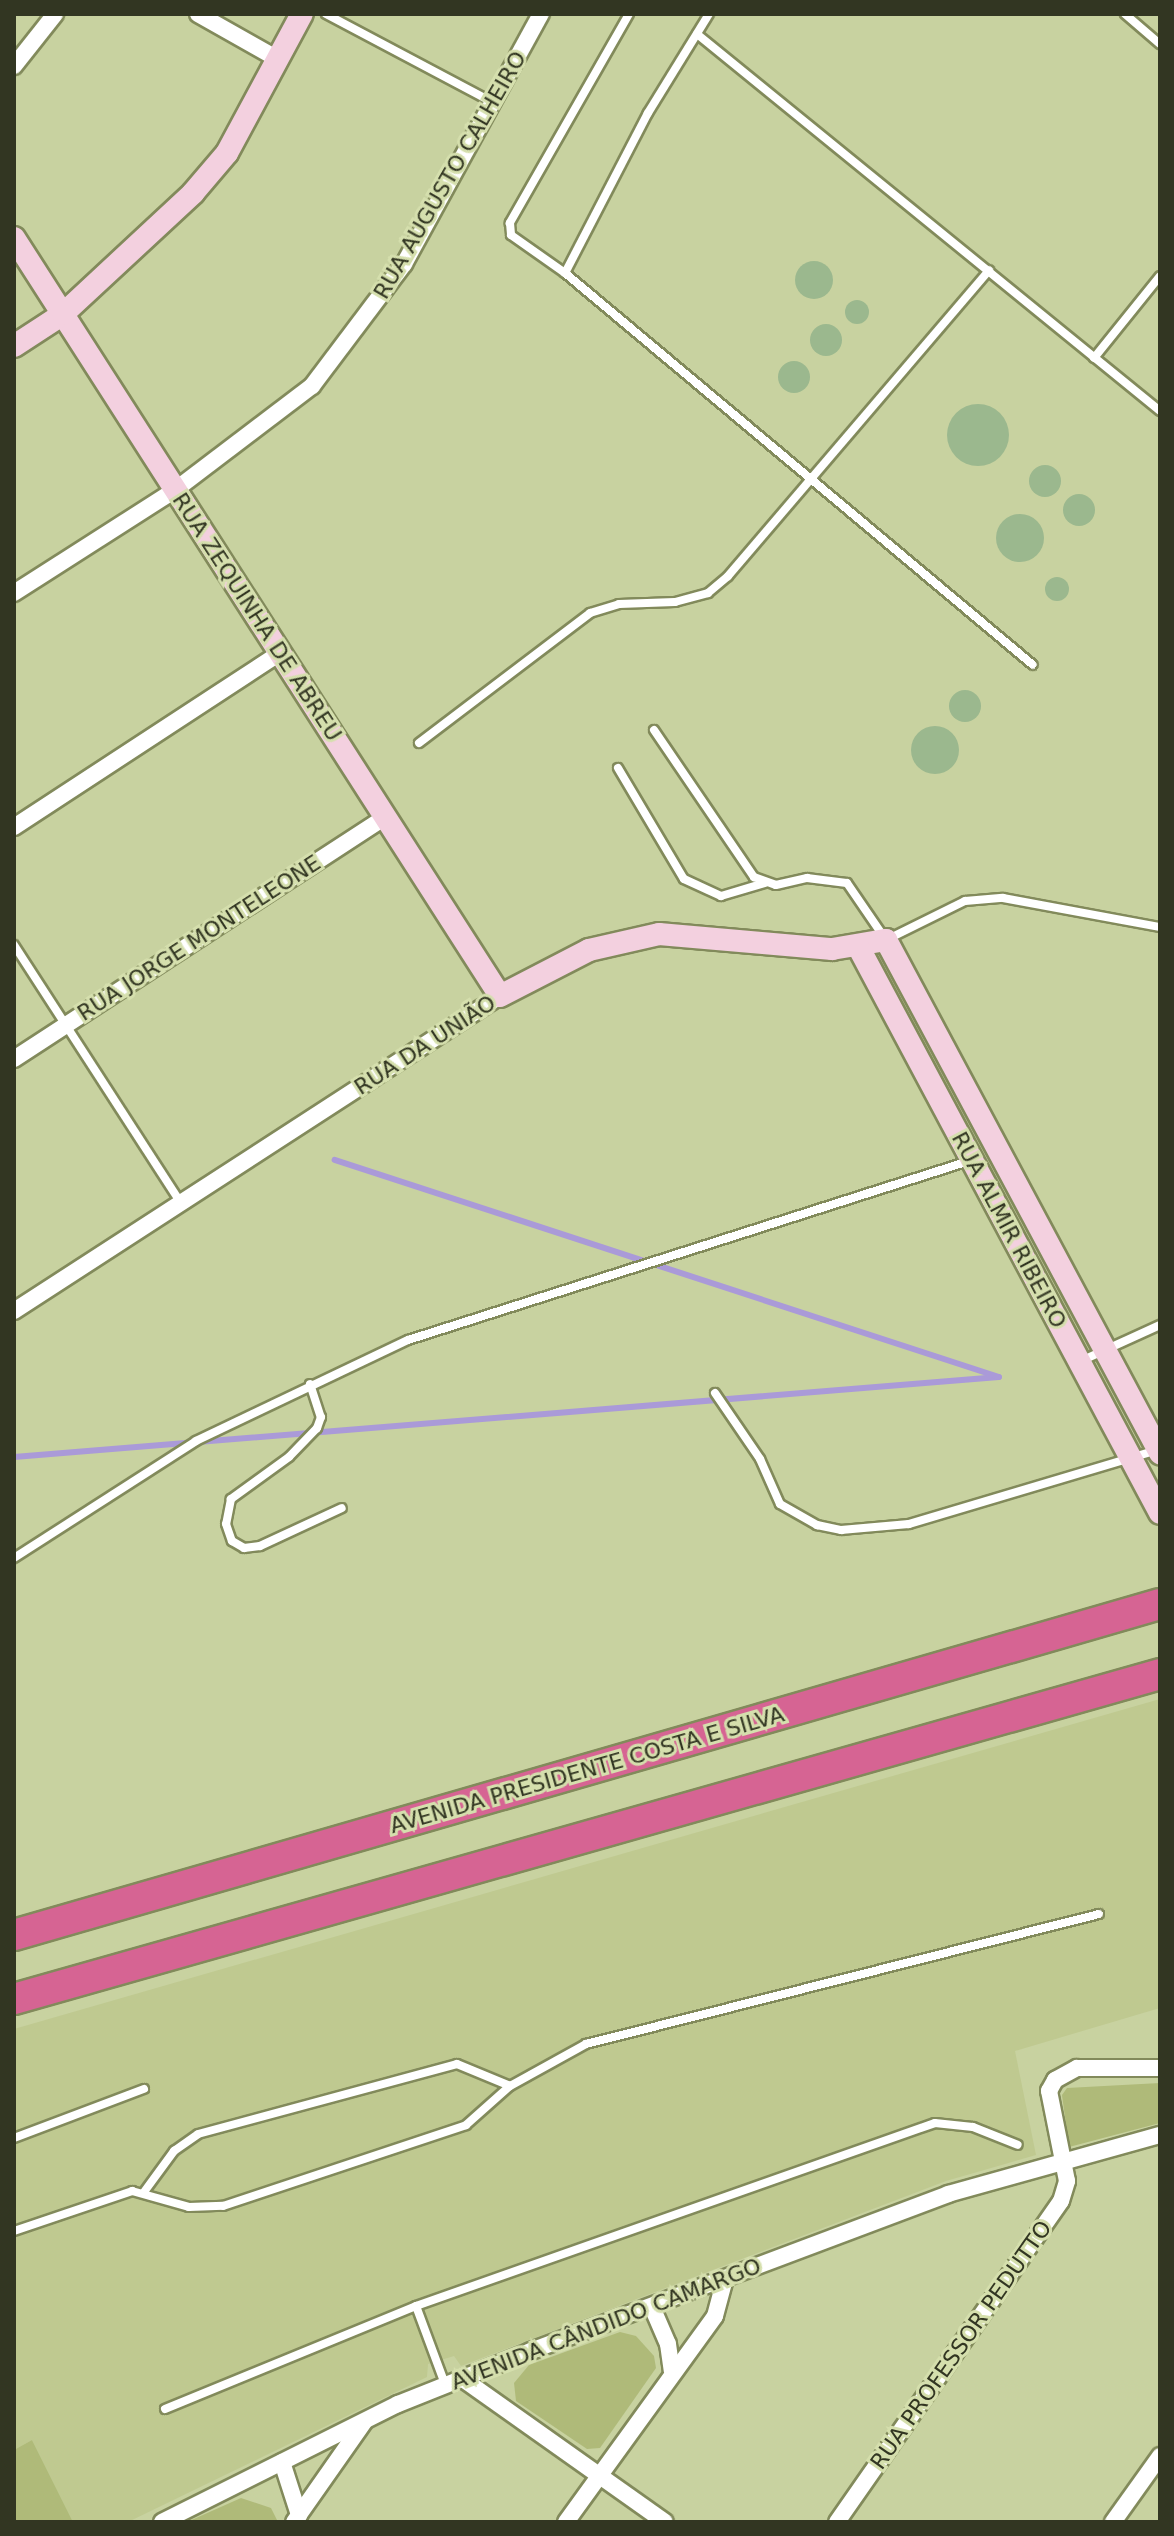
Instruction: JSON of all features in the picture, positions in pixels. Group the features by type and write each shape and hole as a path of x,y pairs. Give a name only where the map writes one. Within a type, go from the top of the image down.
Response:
{"highway":[{"name":"AVENIDA PRESIDENTE COSTA E SILVA","path":"14,1935 1160,1604"},
{"path":"14,1999 1160,1674"},
{"path":"14,1914 71,1919"}],"street":[{"path":"14,66 55,14"},
{"path":"198,14 278,59"},
{"path":"14,346 63,314 146,242 227,153 302,14"},
{"name":"RUA AUGUSTO CALHEIRO","path":"14,593 175,490 312,386 357,332 404,264 541,14"},
{"name":"RUA ZEQUINHA DE ABREU","path":"14,238 500,996"},
{"path":"14,827 280,653"},
{"name":"RUA JORGE MONTELEONE","path":"14,1059 385,817"},
{"name":"RUA DA UNIÃO","path":"14,1311 500,996 589,950 659,934 859,948 886,940"},
{"name":"RUA ALMIR RIBEIRO","path":"886,940 1159,1451"},
{"name":"RUA ALMIR RIBEIRO","path":"859,948 1160,1513"},
{"name":"RUA PROFESSOR PEDUTTO","path":"837,2522 1061,2201 1067,2181 1049,2091 1055,2080 1077,2068 1160,2068"},
{"name":"AVENIDA CÂNDIDO CAMARGO","path":"162,2522 365,2420 446,2385 948,2194 1160,2135"},
{"path":"566,2522 672,2371 715,2316 725,2278"},
{"path":"652,2307 668,2344 672,2371"},
{"path":"463,2379 665,2522"},
{"path":"296,2518 365,2420"},
{"path":"1113,2522 1160,2456"},
{"path":"282,2462 296,2518"}],"lane":[{"path":"326,14 493,103"},
{"path":"629,14 510,223 516,242 565,273 1033,665"},
{"path":"565,273 648,113 709,14"},
{"path":"1125,14 1160,44"},
{"path":"697,34 1160,411"},
{"path":"419,743 590,613 619,604 675,602 708,593 812,478 989,270"},
{"path":"1094,358 1160,276"},
{"path":"654,730 742,866 765,883"},
{"path":"618,768 684,879 721,896 765,883 807,878 847,883 886,940 965,901 1003,898 1160,927"},
{"path":"14,945 181,1203"},
{"path":"14,1558 196,1441 310,1384 408,1340 517,1302 972,1160"},
{"path":"1080,1362 1160,1325"},
{"path":"310,1384 321,1417 317,1428 289,1457 231,1499 226,1524 232,1541 244,1548 260,1546 342,1508"},
{"path":"715,1393 760,1459 780,1504 817,1525 841,1530 909,1524 1159,1451"},
{"path":"14,2231 144,2192 189,2207 223,2206 466,2125 510,2086 586,2044 1099,1914"},
{"path":"144,2192 174,2151 198,2134 457,2064 510,2086"},
{"path":"14,2138 144,2089"},
{"path":"165,2409 416,2306 935,2123 973,2127 1018,2145"},
{"path":"416,2306 446,2385"}],"shaded area":[{"path":"1160,1699 1160,2008 1015,2051 1036,2155 946,2181 461,2366 454,2356 428,2364 427,2377 128,2522 73,2522 32,2440 14,2450 14,2029"},
{"path":"1160,2083 1160,2123 1069,2147 1062,2095 1067,2088"},
{"path":"620,2332 636,2336 654,2356 656,2368 600,2448 587,2449 516,2401 514,2383 529,2365"},
{"path":"32,2440 73,2522 14,2522 14,2450"},
{"path":"241,2498 271,2508 278,2522 187,2522"}],"building":[{"path":"814,261 827,267 833,280 827,293 814,299 801,293 795,280 801,267"},
{"path":"857,300 868,307 869,312 862,323 857,324 846,317 845,312 852,301"},
{"path":"826,324 837,329 842,340 837,351 826,356 815,351 810,340 815,329"},
{"path":"794,361 805,366 810,377 805,388 794,393 783,388 778,377 783,366"},
{"path":"978,404 1000,413 1009,435 1000,457 978,466 956,457 947,435 956,413"},
{"path":"1045,465 1056,470 1061,481 1056,492 1045,497 1034,492 1029,481 1034,470"},
{"path":"1079,494 1090,499 1095,510 1090,521 1079,526 1068,521 1063,510 1068,499"},
{"path":"1020,514 1037,521 1044,538 1037,555 1020,562 1003,555 996,538 1003,521"},
{"path":"1057,577 1068,584 1069,589 1062,600 1057,601 1046,594 1045,589 1052,578"},
{"path":"965,690 976,695 981,706 976,717 965,722 954,717 949,706 954,695"},
{"path":"935,726 952,733 959,750 952,767 935,774 918,767 911,750 918,733"}],"waterway":[{"path":"14,1457 999,1377 335,1160"}]}
